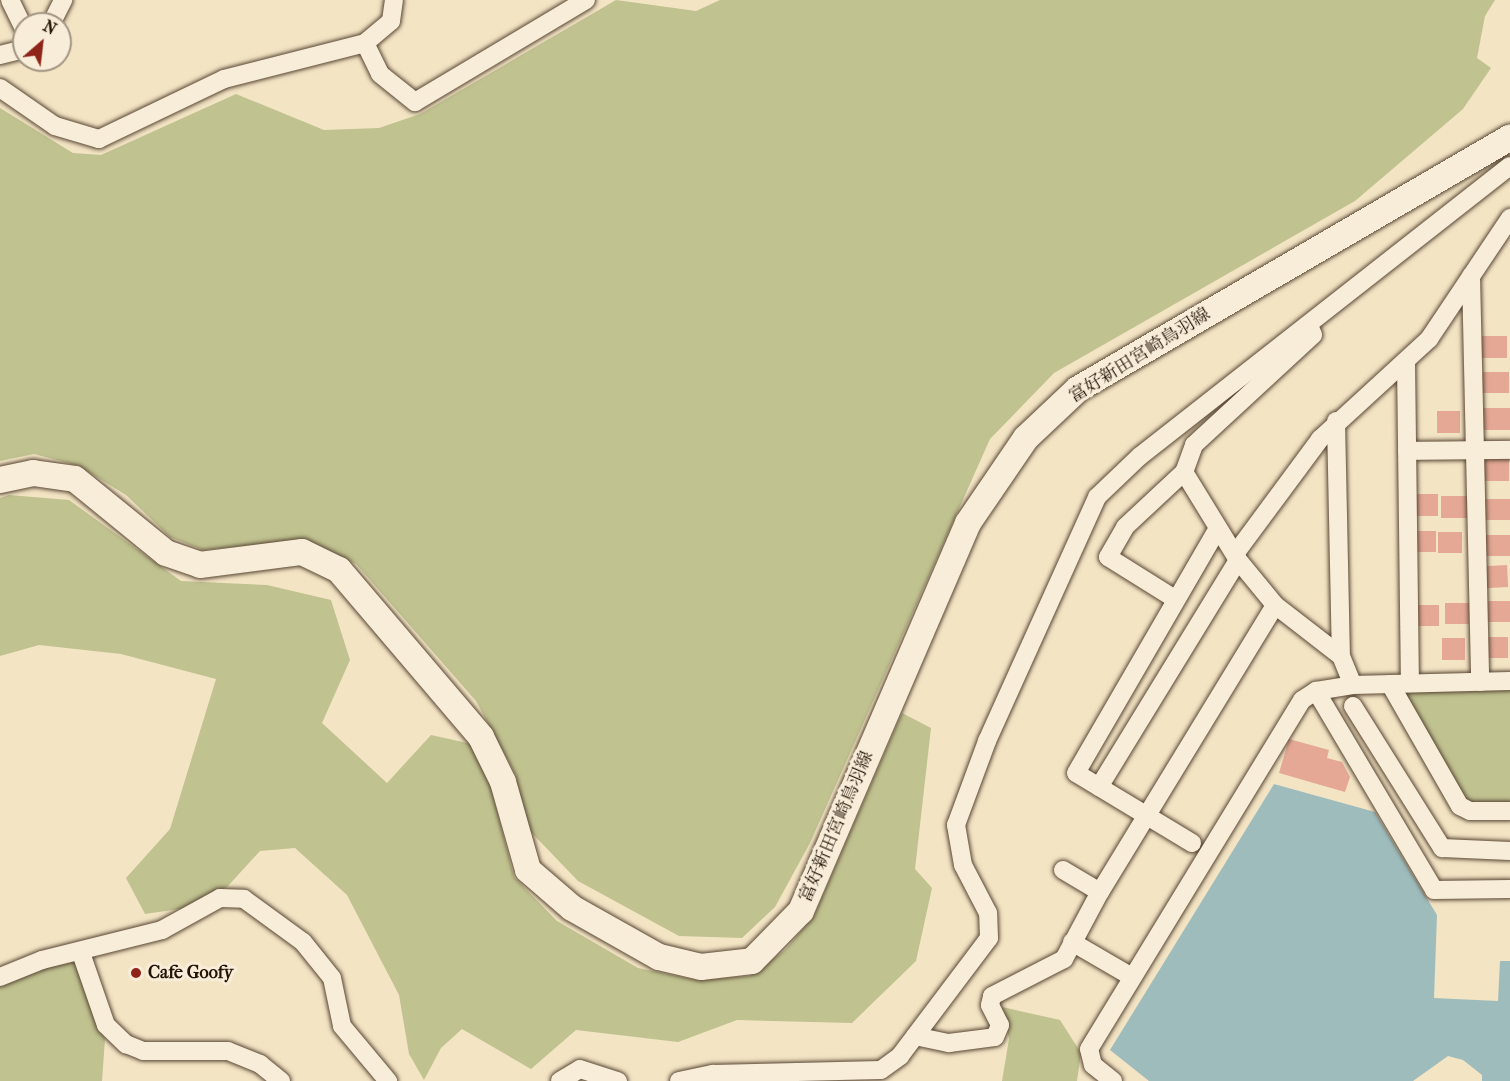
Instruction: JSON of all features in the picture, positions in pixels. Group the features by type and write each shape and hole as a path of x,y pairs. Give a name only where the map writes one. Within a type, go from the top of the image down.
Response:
{"main road":[{"name":"富好新田宮崎鳥羽線","path":"0,480 33,473 75,479 166,553 200,565 302,552 339,570 481,737 503,782 528,870 572,908 659,957 701,968 752,961 801,911 968,523 1026,438 1078,389 1510,138"}],"street":[{"path":"0,88 55,126 99,139 224,79 365,43 391,21 394,0"},
{"path":"365,43 380,74 415,102 586,0"},
{"path":"679,1081 713,1074 881,1070 915,1036 989,938 988,914 963,865 956,825 982,751 1090,509 1140,456 1309,326 1510,166"},
{"path":"1099,787 1236,557 1336,421 1406,362 1471,276 1510,218"},
{"path":"1471,276 1478,450 1480,682"},
{"path":"1175,599 1108,557 1125,527 1184,472 1194,445 1313,335 1309,326"},
{"path":"1406,362 1410,683"},
{"path":"1336,421 1341,656 1353,685"},
{"path":"1407,451 1510,450"},
{"path":"1184,472 1236,557 1275,605 1341,656"},
{"path":"1192,843 1076,773 1218,528"},
{"path":"915,1036 949,1042 995,1037 1000,1025 990,1005 992,996 1064,959 1100,892 1275,605"},
{"path":"1113,1081 1093,1065 1089,1049 1284,726 1316,691 1353,685 1510,681"},
{"path":"1390,684 1460,806 1470,811 1510,810"},
{"path":"1316,691 1434,890 1510,890"},
{"path":"1353,706 1442,848 1510,851"},
{"path":"1063,870 1100,892"},
{"path":"0,977 42,960 81,953 162,930 220,898 244,900 310,951 332,978 342,1026 388,1081"},
{"path":"1072,942 1132,977"},
{"path":"81,953 106,1025 126,1044 143,1051 228,1051 260,1064 281,1081"},
{"path":"560,1081 580,1069 618,1081"}],"green space":[{"path":"616,0 696,11 720,0 1495,0 1485,16 1477,58 1491,68 1463,109 1355,201 1054,373 990,439 810,843 775,907 742,938 679,936 578,881 529,830 515,773 476,701 356,564 305,540 203,550 170,537 126,495 79,466 34,454 0,461 0,108 73,153 101,155 236,94 324,130 379,128 420,114"},
{"path":"9,495 69,500 181,581 267,585 331,600 350,660 322,723 387,783 431,735 472,744 491,787 514,877 557,921 638,968 696,980 750,976 785,950 814,916 902,713 931,728 915,869 932,888 916,961 852,1023 737,1020 678,1042 576,1030 531,1069 462,1029 441,1048 424,1080 409,1054 399,995 347,895 295,848 260,851 227,887 186,908 145,914 126,878 170,829 216,679 121,654 39,645 0,656 0,498"},
{"path":"1510,689 1510,806 1464,802 1401,691"},
{"path":"73,955 105,1039 102,1081 0,1081 0,977"},
{"path":"1002,1007 1060,1020 1081,1053 1077,1081 1002,1081 1009,1039"}],"water":[{"path":"1274,784 1375,812 1437,915 1434,998 1498,1001 1500,961 1510,961 1510,1081 1482,1081 1482,1075 1463,1060 1448,1056 1413,1081 1149,1081 1110,1050"}],"building":[{"path":"1479,336 1507,336 1507,358 1479,358"},
{"path":"1480,372 1509,372 1509,393 1480,393"},
{"path":"1482,408 1510,408 1510,430 1482,430"},
{"path":"1437,411 1460,411 1460,433 1437,433"},
{"path":"1481,459 1509,459 1509,481 1481,481"},
{"path":"1410,494 1438,494 1438,516 1410,516"},
{"path":"1441,496 1469,496 1469,518 1441,518"},
{"path":"1482,499 1510,499 1510,520 1482,520"},
{"path":"1412,531 1436,531 1436,552 1412,552"},
{"path":"1438,532 1462,532 1462,553 1438,553"},
{"path":"1482,535 1510,535 1510,556 1482,556"},
{"path":"1507,565 1508,587 1480,588 1479,566"},
{"path":"1482,601 1510,601 1510,622 1482,622"},
{"path":"1445,603 1469,603 1469,624 1445,624"},
{"path":"1415,605 1439,605 1439,626 1415,626"},
{"path":"1480,637 1508,637 1508,658 1480,658"},
{"path":"1442,638 1465,638 1465,660 1442,660"},
{"path":"1289,739 1329,750 1327,758 1342,762 1350,777 1345,792 1279,773"}],"place":[{"name":"Cafe Goofy","path":"136,973"}]}
